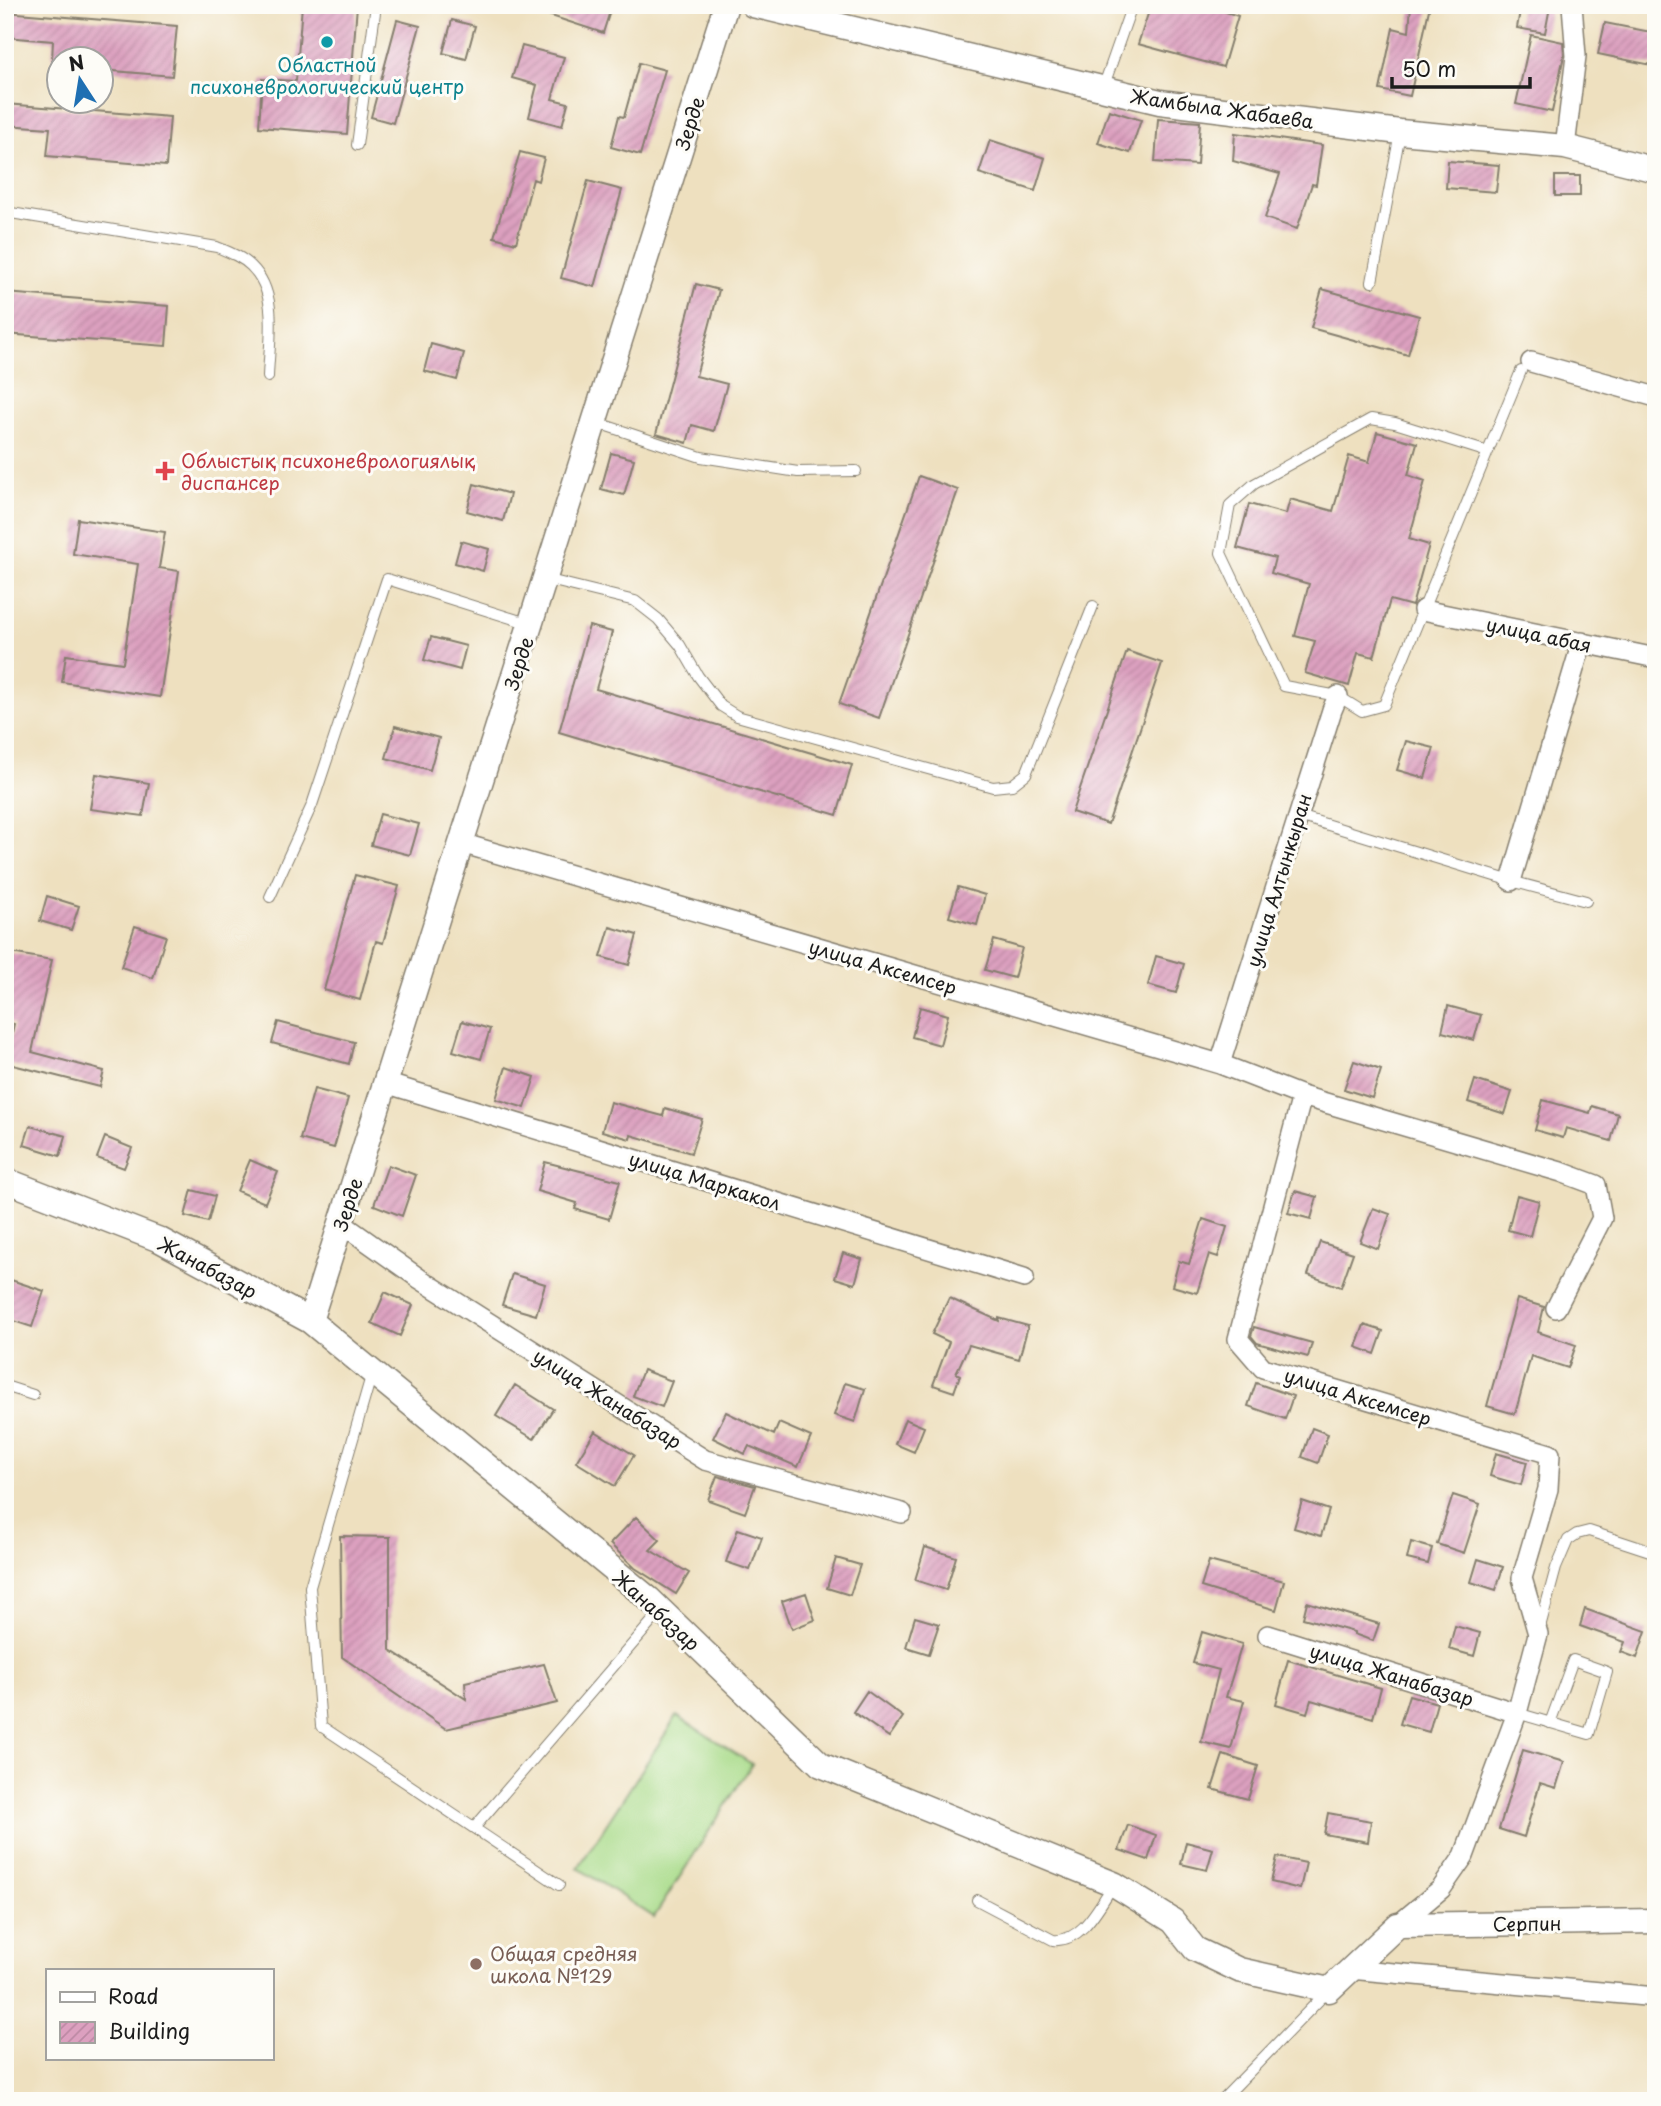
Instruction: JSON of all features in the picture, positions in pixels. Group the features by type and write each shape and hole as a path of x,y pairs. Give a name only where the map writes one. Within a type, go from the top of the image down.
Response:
{"street":[{"name":"Зерде","path":"310,1321 726,5"},
{"name":"Жамбыла Жабаева","path":"753,5 1160,102 1400,132 1565,147 1656,170"},
{"path":"1565,147 1576,56 1572,5"},
{"path":"1526,367 1656,397"},
{"name":"улица абая","path":"1423,610 1656,657"},
{"path":"1511,881 1582,642"},
{"name":"улица Алтынкыран","path":"1220,1065 1338,696"},
{"name":"улица Аксемсер","path":"461,843 1220,1065 1303,1096 1561,1172 1596,1185 1602,1218 1556,1308"},
{"name":"улица Маркакол","path":"386,1083 1024,1278"},
{"name":"улица Аксемсер","path":"1303,1096 1238,1339 1263,1368 1550,1454 1548,1489 1522,1578 1538,1634"},
{"name":"Жанабазар","path":"5,1180 160,1240 310,1321 661,1611 821,1765 1114,1884 1173,1921 1195,1949 1239,1970 1329,1990"},
{"name":"улица Жанабазар","path":"341,1223 420,1279 705,1460 902,1513"},
{"path":"1329,1990 1441,1889 1464,1856 1517,1713 1538,1634"},
{"name":"улица Жанабазар","path":"1268,1635 1517,1713"},
{"name":"Серпин","path":"1398,1925 1656,1921"},
{"path":"1350,1969 1656,1997"}],"lane":[{"path":"357,145 376,5"},
{"path":"1102,88 1132,5"},
{"path":"1372,282 1400,132"},
{"path":"5,212 217,247 234,254 251,265 265,285 271,309 268,377"},
{"path":"1488,452 1395,423 1371,419 1254,484 1230,505 1222,554 1284,686 1338,696 1362,712 1384,705 1488,452 1526,367"},
{"path":"594,422 701,457 797,472 856,471"},
{"path":"270,897 312,805 387,579 531,624"},
{"path":"545,579 635,600 658,619 680,645 698,676 721,706 737,716 993,787 1012,785 1026,774 1093,606"},
{"path":"1299,816 1511,881 1586,901"},
{"path":"372,1373 310,1587 321,1726 559,1885"},
{"path":"5,1386 33,1395"},
{"path":"1538,1634 1556,1568 1568,1540 1589,1531 1656,1553"},
{"path":"474,1828 661,1611"},
{"path":"1517,1713 1550,1723 1589,1734 1607,1672 1573,1660 1550,1723"},
{"path":"977,1900 1053,1940 1063,1941 1078,1934 1114,1884"},
{"path":"1222,2101 1329,1990"}],"green space":[{"path":"677,1716 752,1764 654,1917 578,1868"}],"building":[{"name":"Областной психоневрологический центр","path":"302,5 357,5 347,134 259,127 262,79 296,81"},
{"path":"527,5 593,5 610,11 603,33 527,8"},
{"path":"1151,5 1205,5 1238,16 1223,67 1138,44"},
{"path":"1411,5 1430,5 1410,96 1380,90 1393,28 1409,32"},
{"path":"1521,5 1550,7 1545,33 1517,28"},
{"path":"5,12 177,26 172,76 116,71 116,46 53,46 53,41 5,37"},
{"path":"397,20 420,26 393,123 371,117"},
{"path":"452,20 475,26 466,59 443,53"},
{"path":"1605,23 1656,33 1656,66 1598,54"},
{"path":"1531,35 1563,42 1564,55 1552,112 1516,104"},
{"path":"522,46 564,57 552,99 568,103 562,126 529,117 537,85 512,78"},
{"path":"639,63 665,70 640,155 611,147 619,116 624,117"},
{"path":"5,104 46,107 46,116 116,116 116,113 170,117 166,166 47,156 50,128 5,125"},
{"path":"1109,110 1141,120 1130,153 1098,143"},
{"path":"1158,119 1200,122 1197,165 1155,162"},
{"path":"1235,133 1322,145 1316,185 1312,184 1297,229 1265,218 1280,174 1233,161"},
{"path":"990,140 1045,158 1035,191 979,173"},
{"path":"520,152 544,158 538,181 533,179 516,243 494,237"},
{"path":"1448,161 1499,165 1496,192 1446,188"},
{"path":"1555,176 1580,176 1580,196 1555,196"},
{"path":"588,181 622,190 595,287 561,278"},
{"path":"696,284 719,290 696,376 727,384 714,431 692,425 687,443 656,434"},
{"path":"1322,289 1419,316 1408,355 1311,328"},
{"path":"5,293 169,306 166,346 5,334"},
{"path":"431,344 464,353 457,380 424,371"},
{"path":"1377,432 1417,443 1408,475 1425,481 1409,539 1429,545 1412,606 1390,600 1374,657 1358,653 1349,686 1305,673 1315,641 1295,636 1309,584 1271,573 1275,558 1237,548 1249,504 1286,514 1290,499 1333,511 1349,456 1369,462"},
{"path":"611,453 634,459 624,495 601,489"},
{"path":"919,476 958,490 879,718 839,704"},
{"path":"474,484 510,494 503,521 467,511"},
{"path":"78,519 165,532 159,568 179,571 160,697 62,682 66,655 123,663 138,564 73,554"},
{"path":"461,541 489,549 483,571 455,563"},
{"path":"589,626 612,632 596,689 852,765 837,815 559,732"},
{"path":"431,637 466,646 460,670 424,660"},
{"path":"1127,651 1162,663 1108,824 1072,812"},
{"path":"395,726 439,738 430,770 386,758"},
{"path":"1406,741 1434,748 1425,778 1397,770"},
{"path":"96,774 149,783 143,816 90,809"},
{"path":"380,814 419,824 410,855 371,845"},
{"path":"355,875 399,886 383,943 376,941 360,1000 324,990"},
{"path":"958,887 985,895 977,925 949,917"},
{"path":"47,896 79,906 71,930 40,921"},
{"path":"135,926 166,936 153,978 121,967"},
{"path":"610,927 637,935 629,965 601,957"},
{"path":"994,940 1022,948 1014,978 985,970"},
{"path":"11,953 52,960 32,1052 104,1071 100,1087 5,1063 14,1024 5,1022 5,984"},
{"path":"1156,956 1184,964 1176,993 1148,985"},
{"path":"1448,1006 1481,1015 1474,1040 1442,1032"},
{"path":"920,1007 948,1015 940,1045 912,1037"},
{"path":"462,1021 490,1029 481,1059 453,1051"},
{"path":"278,1022 354,1042 349,1064 272,1043"},
{"path":"1354,1061 1381,1070 1372,1098 1344,1089"},
{"path":"506,1067 535,1077 525,1108 496,1099"},
{"path":"1475,1080 1512,1092 1505,1114 1468,1102"},
{"path":"314,1089 348,1098 334,1148 300,1139"},
{"path":"1543,1100 1590,1113 1592,1106 1618,1114 1611,1141 1566,1128 1563,1138 1535,1130"},
{"path":"610,1102 663,1116 665,1108 702,1119 691,1153 631,1135 630,1139 602,1131"},
{"path":"30,1126 66,1136 60,1156 24,1145"},
{"path":"105,1137 132,1148 124,1168 97,1158"},
{"path":"250,1160 278,1172 265,1203 237,1191"},
{"path":"545,1162 620,1181 609,1219 575,1209 577,1203 537,1191"},
{"path":"388,1165 416,1175 402,1216 374,1205"},
{"path":"192,1190 215,1196 208,1222 185,1216"},
{"path":"1295,1191 1317,1197 1311,1219 1288,1213"},
{"path":"1517,1195 1539,1201 1530,1236 1508,1230"},
{"path":"1373,1208 1390,1214 1378,1249 1360,1242"},
{"path":"1203,1219 1227,1227 1218,1257 1209,1254 1197,1293 1172,1286 1179,1261 1189,1264"},
{"path":"1320,1242 1353,1253 1341,1287 1308,1275"},
{"path":"843,1253 862,1259 855,1284 835,1278"},
{"path":"512,1274 545,1284 536,1315 502,1305"},
{"path":"5,1278 44,1291 32,1327 5,1318"},
{"path":"385,1292 413,1305 400,1336 372,1323"},
{"path":"949,1298 999,1321 999,1318 1028,1326 1019,1359 969,1345 956,1373 960,1375 954,1392 933,1385 949,1342 932,1334"},
{"path":"1517,1299 1544,1307 1538,1332 1576,1345 1568,1368 1531,1356 1515,1414 1487,1406"},
{"path":"1364,1325 1383,1331 1375,1354 1356,1347"},
{"path":"1254,1327 1312,1343 1308,1357 1257,1343 1251,1336"},
{"path":"643,1370 672,1381 662,1407 633,1396"},
{"path":"845,1383 865,1389 855,1422 834,1415"},
{"path":"1256,1383 1293,1396 1285,1419 1248,1406"},
{"path":"515,1385 553,1409 534,1439 496,1416"},
{"path":"726,1412 774,1435 779,1423 811,1437 798,1467 749,1446 745,1454 713,1438"},
{"path":"905,1419 924,1427 914,1452 895,1444"},
{"path":"1312,1428 1328,1434 1318,1463 1302,1457"},
{"path":"595,1431 634,1455 615,1486 576,1462"},
{"path":"1496,1453 1527,1462 1521,1485 1490,1476"},
{"path":"717,1476 755,1486 745,1513 708,1500"},
{"path":"1453,1495 1480,1504 1464,1553 1437,1544"},
{"path":"1302,1501 1329,1510 1321,1536 1294,1528"},
{"path":"636,1517 660,1540 650,1550 689,1573 676,1594 635,1568 610,1544"},
{"path":"738,1529 762,1537 750,1570 726,1562"},
{"path":"340,1536 390,1537 390,1650 466,1699 465,1682 544,1664 557,1703 446,1729 342,1657"},
{"path":"1411,1542 1432,1548 1428,1564 1407,1559"},
{"path":"925,1547 956,1557 946,1590 915,1580"},
{"path":"836,1558 860,1565 850,1595 827,1588"},
{"path":"1478,1559 1503,1567 1496,1590 1471,1582"},
{"path":"1209,1561 1284,1581 1276,1610 1201,1587"},
{"path":"806,1593 815,1620 792,1629 782,1601"},
{"path":"1307,1602 1379,1624 1373,1641 1354,1632 1303,1618"},
{"path":"1585,1609 1646,1631 1637,1658 1621,1652 1625,1642 1580,1626"},
{"path":"915,1617 939,1624 929,1654 906,1647"},
{"path":"1455,1626 1480,1633 1474,1656 1449,1649"},
{"path":"1202,1632 1242,1644 1226,1697 1244,1701 1231,1749 1201,1742 1219,1670 1193,1663"},
{"path":"1288,1660 1381,1688 1373,1718 1311,1700 1307,1713 1276,1704"},
{"path":"867,1691 903,1717 889,1737 853,1712"},
{"path":"1409,1695 1437,1703 1429,1732 1400,1724"},
{"path":"1523,1750 1564,1762 1556,1788 1540,1783 1524,1837 1499,1829"},
{"path":"1223,1755 1258,1766 1248,1799 1212,1789"},
{"path":"1328,1813 1371,1821 1368,1842 1324,1834"},
{"path":"1128,1825 1156,1835 1148,1860 1119,1850"},
{"path":"1186,1842 1213,1849 1207,1870 1181,1864"},
{"path":"1277,1857 1306,1863 1300,1889 1271,1882"}],"place":[{"name":"Областной психоневрологический центр","path":"327,42"},
{"name":"Облыстық психоневрологиялық диспансер","path":"165,471"},
{"name":"Общая средняя школа №129","path":"476,1964"}]}
